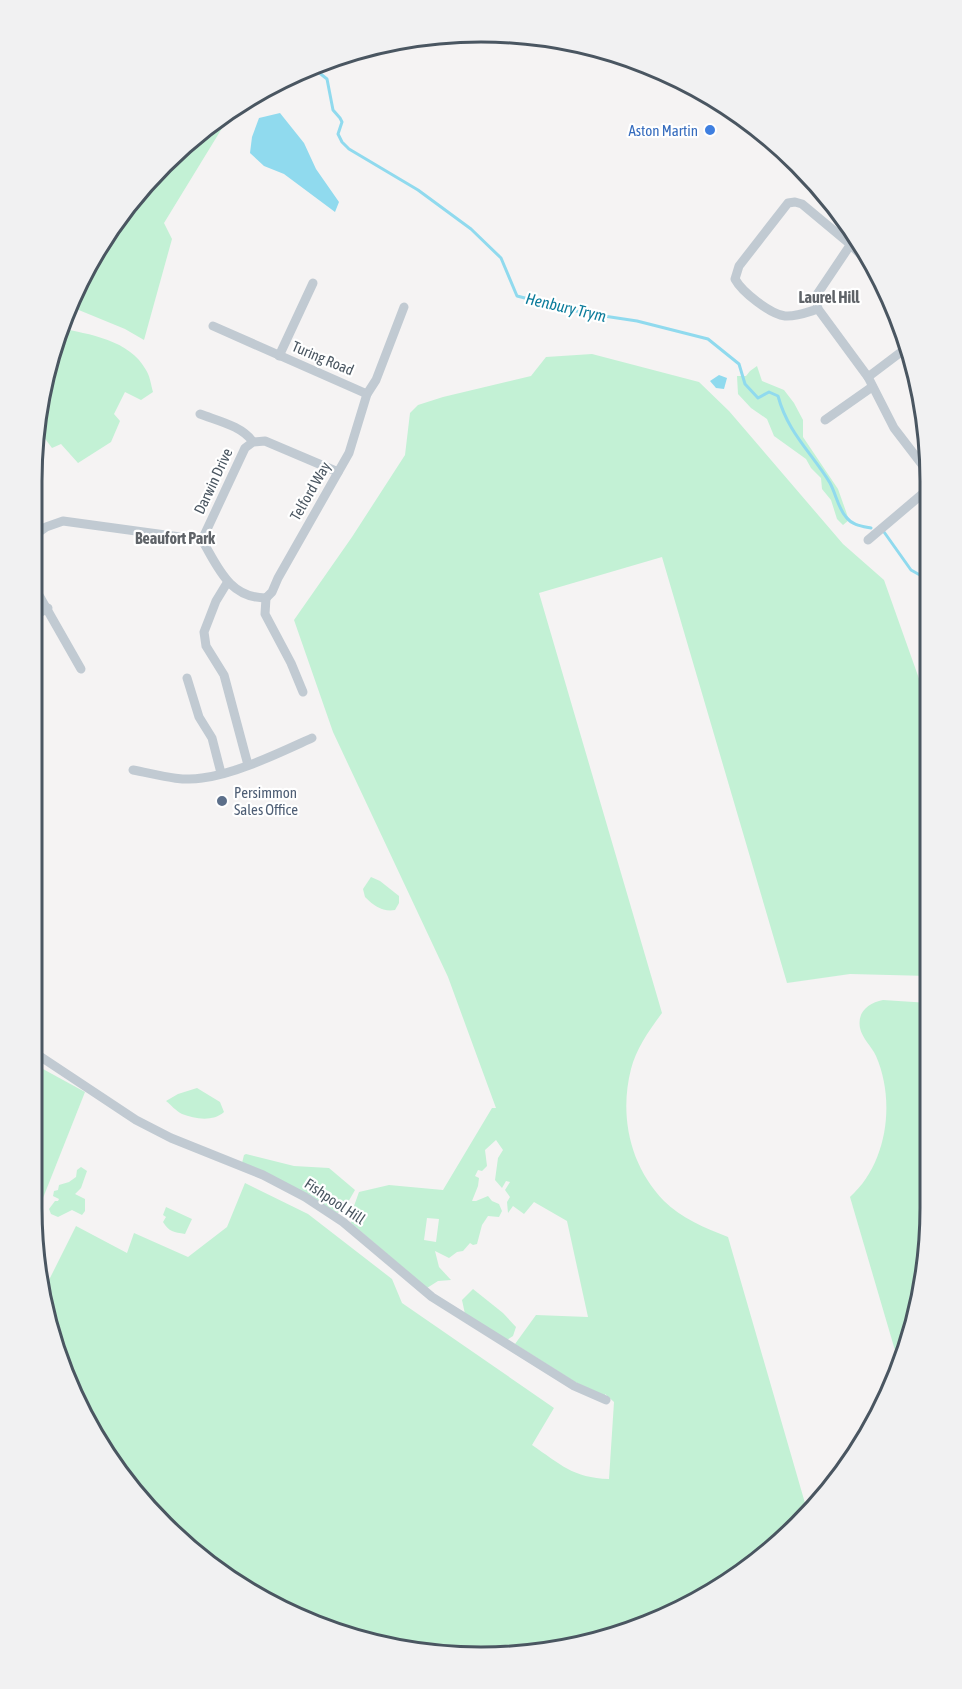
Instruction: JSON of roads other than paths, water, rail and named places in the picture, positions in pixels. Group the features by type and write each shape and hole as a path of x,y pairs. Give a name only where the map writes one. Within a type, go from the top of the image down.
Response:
{"street":[{"path":"818,309 787,316 777,314 747,293 735,279 739,266 788,203 802,204 850,244 816,296 818,309 870,382 894,428 919,461"},
{"path":"279,356 313,283"},
{"path":"368,394 376,380 404,307"},
{"name":"Turing Road","path":"213,326 368,394"},
{"path":"825,420 901,353"},
{"name":"Telford Way","path":"266,598 272,592 349,453 368,394"},
{"name":"Darwin Drive","path":"200,414 237,429 248,435 253,442"},
{"name":"Darwin Drive","path":"202,540 244,448 253,442 265,441 338,472"},
{"path":"868,540 920,496"},
{"path":"42,530 63,521 202,540 227,583 256,598 266,598 265,614 291,663 303,692"},
{"path":"227,583 216,601 204,632 206,646 224,675 248,765"},
{"path":"42,599 81,669"},
{"path":"42,611 48,608"},
{"path":"187,678 199,717 212,738 221,773"},
{"path":"133,770 202,779 248,765 312,738"},
{"name":"Fishpool Hill","path":"42,1058 136,1120 171,1138 263,1175 305,1197 343,1222 432,1297 574,1386 606,1400"}],"water":[{"path":"280,113 304,143 316,169 339,202 335,212 284,174 264,166 250,153 252,137 259,118"},
{"path":"719,375 727,378 724,389 716,388 710,381"}],"waterway":[{"name":"Henbury Trym","path":"319,73 327,79 333,110 342,122 338,134 342,142 349,149 418,190 471,229 501,258 517,296 584,313 637,321 708,339 739,364 745,384 758,398 769,392 778,396 788,421 830,483 843,513 848,520 871,528"},
{"path":"884,532 911,570 920,575"}],"place":[{"name":"Aston Martin","path":"710,130"},
{"name":"Persimmon Sales Office","path":"222,801"}],"district":[{"name":"Laurel Hill","path":"829,297"},
{"name":"Beaufort Park","path":"175,538"}]}
